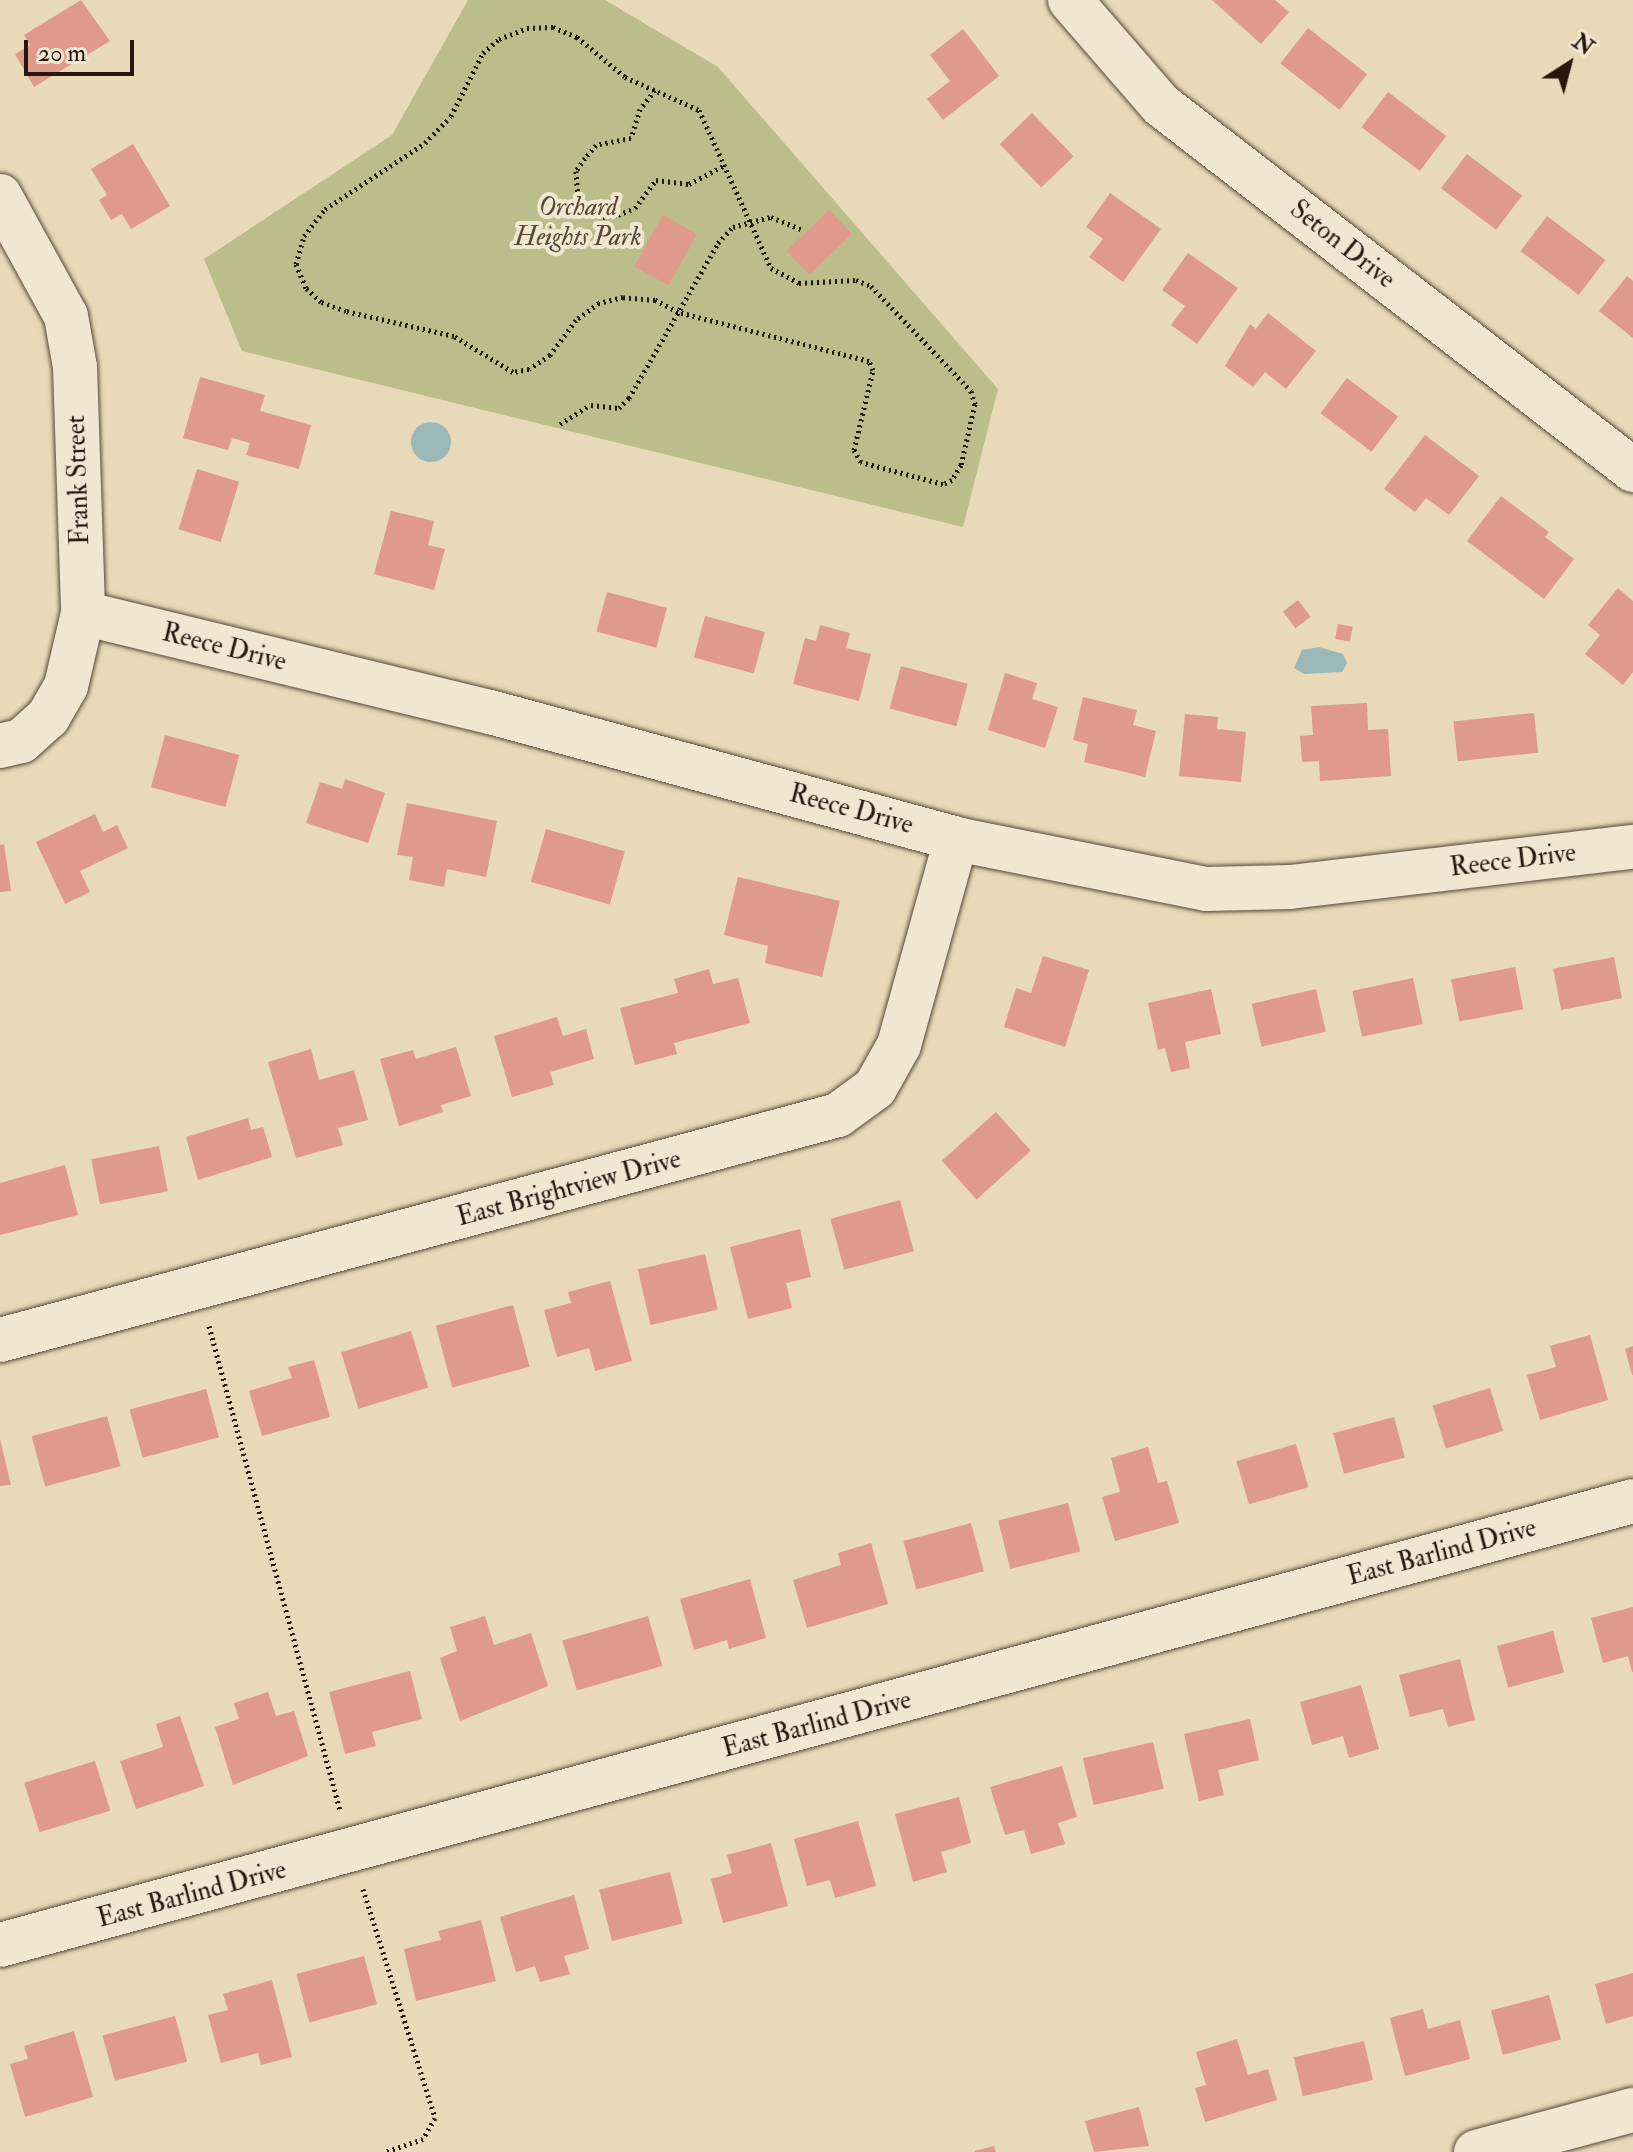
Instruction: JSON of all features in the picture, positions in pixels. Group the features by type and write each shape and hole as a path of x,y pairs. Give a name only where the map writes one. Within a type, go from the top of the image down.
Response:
{"street":[{"name":"Seton Drive","path":"1070,0 1161,105 1633,470"},
{"name":"Frank Street","path":"0,196 66,316 75,367 83,613 66,686 48,717 21,741 0,746"},
{"name":"Reece Drive","path":"83,613 490,712 956,839 1206,889 1290,887 1633,847"},
{"name":"East Brightview Drive","path":"0,1340 199,1290 838,1115 875,1088 899,1045 956,839"},
{"name":"East Barlind Drive","path":"0,1945 352,1853 1633,1501"},
{"path":"1476,2152 1633,2110"}],"path":[{"path":"553,27 577,37 625,77 699,110 725,165 747,221 771,268 799,283 856,280 871,286 971,391 975,404 961,465 952,480 943,484 861,462 854,450 873,370 869,361 678,312 639,298 599,303 576,320 550,355 529,369 513,372 454,336 321,302 306,288 296,264 304,236 325,209 425,143 451,116 483,53 499,39 527,28 553,27"},
{"path":"655,90 640,109 631,138 596,145 585,158 576,171 578,200 603,217 618,215 635,208 656,180 689,184 725,165"},
{"path":"560,424 591,405 619,408 718,243 747,221 779,218 803,230"},
{"path":"199,1290 352,1853 435,2118 423,2139 385,2152"}],"green space":[{"name":"Orchard Heights Park","path":"468,0 605,0 718,67 998,389 963,527 242,351 204,259 392,135"}],"water":[{"path":"431,422 445,428 451,442 445,456 431,462 417,456 411,442 417,428"},
{"path":"1319,647 1343,654 1347,663 1342,672 1304,674 1294,668 1302,650"}],"building":[{"path":"81,0 110,41 34,87 15,54 30,45 24,35"},
{"path":"1212,0 1275,0 1289,12 1261,44"},
{"path":"1308,28 1367,74 1339,110 1280,63"},
{"path":"963,29 999,76 943,120 927,99 950,81 930,55"},
{"path":"1388,92 1446,136 1420,171 1362,127"},
{"path":"1032,113 1074,156 1041,187 1000,144"},
{"path":"133,144 170,206 131,229 122,214 111,220 99,200 107,195 91,169"},
{"path":"1467,154 1522,196 1496,230 1441,188"},
{"path":"1110,193 1161,229 1123,282 1089,257 1103,239 1086,227"},
{"path":"829,210 852,234 809,275 787,251"},
{"path":"663,215 697,234 669,286 634,267"},
{"path":"1547,216 1605,260 1579,295 1521,251"},
{"path":"1188,253 1238,288 1197,344 1171,325 1185,306 1162,290"},
{"path":"1627,276 1633,281 1633,338 1599,311"},
{"path":"1268,313 1316,351 1286,389 1265,372 1253,387 1225,366 1250,324 1256,329"},
{"path":"200,377 265,395 260,411 311,425 299,469 246,455 250,443 232,438 228,450 183,438"},
{"path":"1347,378 1398,417 1372,452 1321,413"},
{"path":"1425,435 1479,476 1449,515 1426,498 1415,512 1384,489"},
{"path":"197,469 239,482 221,542 179,529"},
{"path":"1501,496 1549,532 1545,537 1574,559 1544,599 1467,541"},
{"path":"391,511 434,521 428,545 445,549 434,590 374,574"},
{"path":"1618,588 1633,601 1633,672 1623,685 1585,654 1600,635 1588,625"},
{"path":"607,592 667,608 656,648 596,632"},
{"path":"1298,600 1311,617 1295,628 1283,611"},
{"path":"705,616 765,632 754,674 694,658"},
{"path":"1338,624 1353,627 1350,642 1335,639"},
{"path":"820,625 850,633 846,648 871,654 859,701 793,684 805,638 816,641"},
{"path":"901,666 968,684 956,726 890,709"},
{"path":"1005,673 1037,683 1032,699 1058,707 1045,748 988,730"},
{"path":"1083,697 1137,710 1133,725 1156,731 1145,777 1084,762 1088,744 1073,740"},
{"path":"1367,703 1368,730 1388,729 1391,776 1320,781 1319,761 1302,762 1300,736 1313,735 1311,706"},
{"path":"1534,713 1538,753 1458,761 1453,721"},
{"path":"1185,714 1218,717 1217,729 1246,732 1241,782 1179,776"},
{"path":"165,735 239,755 225,807 151,787"},
{"path":"345,779 385,793 368,843 306,823 320,782 342,789"},
{"path":"407,803 497,821 486,877 447,869 444,887 409,880 413,857 397,855"},
{"path":"95,814 103,832 117,825 128,848 80,871 90,892 65,904 36,842"},
{"path":"546,829 625,852 610,904 531,882"},
{"path":"4,844 11,891 0,892 0,845"},
{"path":"738,877 840,901 822,977 765,963 768,946 724,935"},
{"path":"1043,956 1089,970 1065,1047 1004,1027 1016,988 1031,993"},
{"path":"1614,957 1622,998 1561,1010 1553,969"},
{"path":"1515,967 1523,1009 1459,1022 1451,979"},
{"path":"709,969 713,984 738,978 750,1023 674,1043 677,1054 635,1065 620,1008 678,993 674,979"},
{"path":"1413,978 1423,1024 1362,1037 1352,991"},
{"path":"1211,989 1221,1034 1185,1042 1190,1068 1171,1072 1165,1048 1158,1050 1148,1003"},
{"path":"1316,989 1326,1032 1262,1047 1252,1004"},
{"path":"557,1017 563,1036 586,1029 594,1059 550,1072 554,1085 512,1097 494,1036"},
{"path":"456,1047 471,1096 441,1105 443,1112 399,1126 380,1059 413,1050 416,1059"},
{"path":"311,1049 319,1080 354,1070 368,1120 338,1128 343,1145 296,1158 268,1062"},
{"path":"996,1112 1031,1151 977,1199 942,1161"},
{"path":"248,1118 251,1130 263,1127 272,1157 198,1180 186,1137"},
{"path":"159,1146 168,1191 100,1204 91,1159"},
{"path":"65,1165 78,1215 0,1235 0,1183"},
{"path":"900,1200 914,1251 844,1270 830,1219"},
{"path":"800,1229 811,1277 786,1283 792,1308 748,1319 730,1247"},
{"path":"705,1254 718,1310 651,1325 638,1270"},
{"path":"610,1281 632,1361 595,1371 589,1348 557,1357 544,1310 571,1303 568,1292"},
{"path":"513,1305 530,1367 452,1388 436,1326"},
{"path":"411,1331 428,1387 358,1409 341,1352"},
{"path":"1590,1335 1608,1400 1540,1420 1527,1375 1556,1367 1550,1346"},
{"path":"1633,1346 1633,1375 1632,1375 1625,1349"},
{"path":"314,1360 330,1417 262,1436 249,1391 292,1378 288,1367"},
{"path":"1490,1388 1503,1431 1446,1449 1433,1406"},
{"path":"206,1389 219,1437 143,1458 130,1409"},
{"path":"107,1416 120,1466 45,1486 32,1436"},
{"path":"1394,1417 1405,1458 1344,1474 1333,1433"},
{"path":"0,1439 11,1485 0,1486"},
{"path":"1296,1444 1308,1487 1249,1504 1236,1461"},
{"path":"1148,1447 1158,1483 1167,1481 1179,1523 1115,1541 1102,1497 1120,1492 1111,1458"},
{"path":"1068,1503 1080,1552 1010,1569 998,1520"},
{"path":"971,1523 984,1571 916,1589 903,1541"},
{"path":"871,1543 888,1604 807,1628 793,1580 841,1565 838,1553"},
{"path":"750,1579 766,1638 729,1649 727,1640 694,1650 680,1599"},
{"path":"1633,1607 1632,1672 1628,1656 1603,1663 1591,1618"},
{"path":"485,1616 494,1645 531,1633 548,1686 460,1721 440,1658 457,1651 450,1627"},
{"path":"648,1616 662,1666 577,1691 562,1641"},
{"path":"1553,1631 1564,1673 1508,1688 1497,1646"},
{"path":"1460,1659 1475,1720 1448,1727 1443,1709 1410,1717 1399,1675"},
{"path":"410,1671 422,1719 372,1732 376,1746 345,1754 329,1692"},
{"path":"1361,1685 1379,1749 1349,1758 1343,1736 1312,1745 1300,1702"},
{"path":"268,1692 276,1716 294,1711 308,1756 233,1785 215,1727 239,1719 234,1703"},
{"path":"180,1716 204,1786 136,1809 120,1761 163,1747 156,1724"},
{"path":"1250,1719 1259,1760 1218,1770 1224,1795 1199,1801 1184,1734"},
{"path":"1153,1742 1164,1789 1094,1805 1083,1758"},
{"path":"95,1761 110,1811 39,1832 24,1783"},
{"path":"1062,1766 1077,1817 1058,1823 1065,1844 1031,1854 1024,1830 1005,1835 990,1787"},
{"path":"959,1797 971,1843 941,1852 947,1872 913,1882 895,1814"},
{"path":"858,1821 876,1886 835,1898 830,1880 807,1886 794,1839"},
{"path":"771,1843 788,1906 723,1923 711,1879 732,1873 727,1855"},
{"path":"670,1872 683,1923 612,1941 599,1890"},
{"path":"574,1895 589,1949 564,1956 570,1974 540,1982 535,1966 516,1972 500,1917"},
{"path":"481,1920 496,1981 416,2001 404,1949 441,1940 438,1931"},
{"path":"364,1956 377,2004 309,2022 296,1974"},
{"path":"1633,1973 1633,2016 1606,2024 1595,1984"},
{"path":"272,1980 292,2057 261,2065 258,2053 221,2063 208,2015 228,2010 223,1994"},
{"path":"1549,1995 1561,2039 1503,2055 1491,2011"},
{"path":"1423,2009 1428,2029 1460,2020 1470,2059 1405,2076 1390,2018"},
{"path":"175,2016 187,2061 115,2081 103,2035"},
{"path":"74,2031 93,2097 25,2117 10,2064 28,2059 24,2046"},
{"path":"1237,2039 1248,2075 1268,2069 1277,2100 1205,2122 1195,2088 1206,2085 1196,2052"},
{"path":"1364,2041 1373,2080 1303,2096 1294,2057"},
{"path":"1139,2107 1149,2146 1094,2152 1085,2121"},
{"path":"994,2146 996,2152 975,2152 975,2151"}]}
